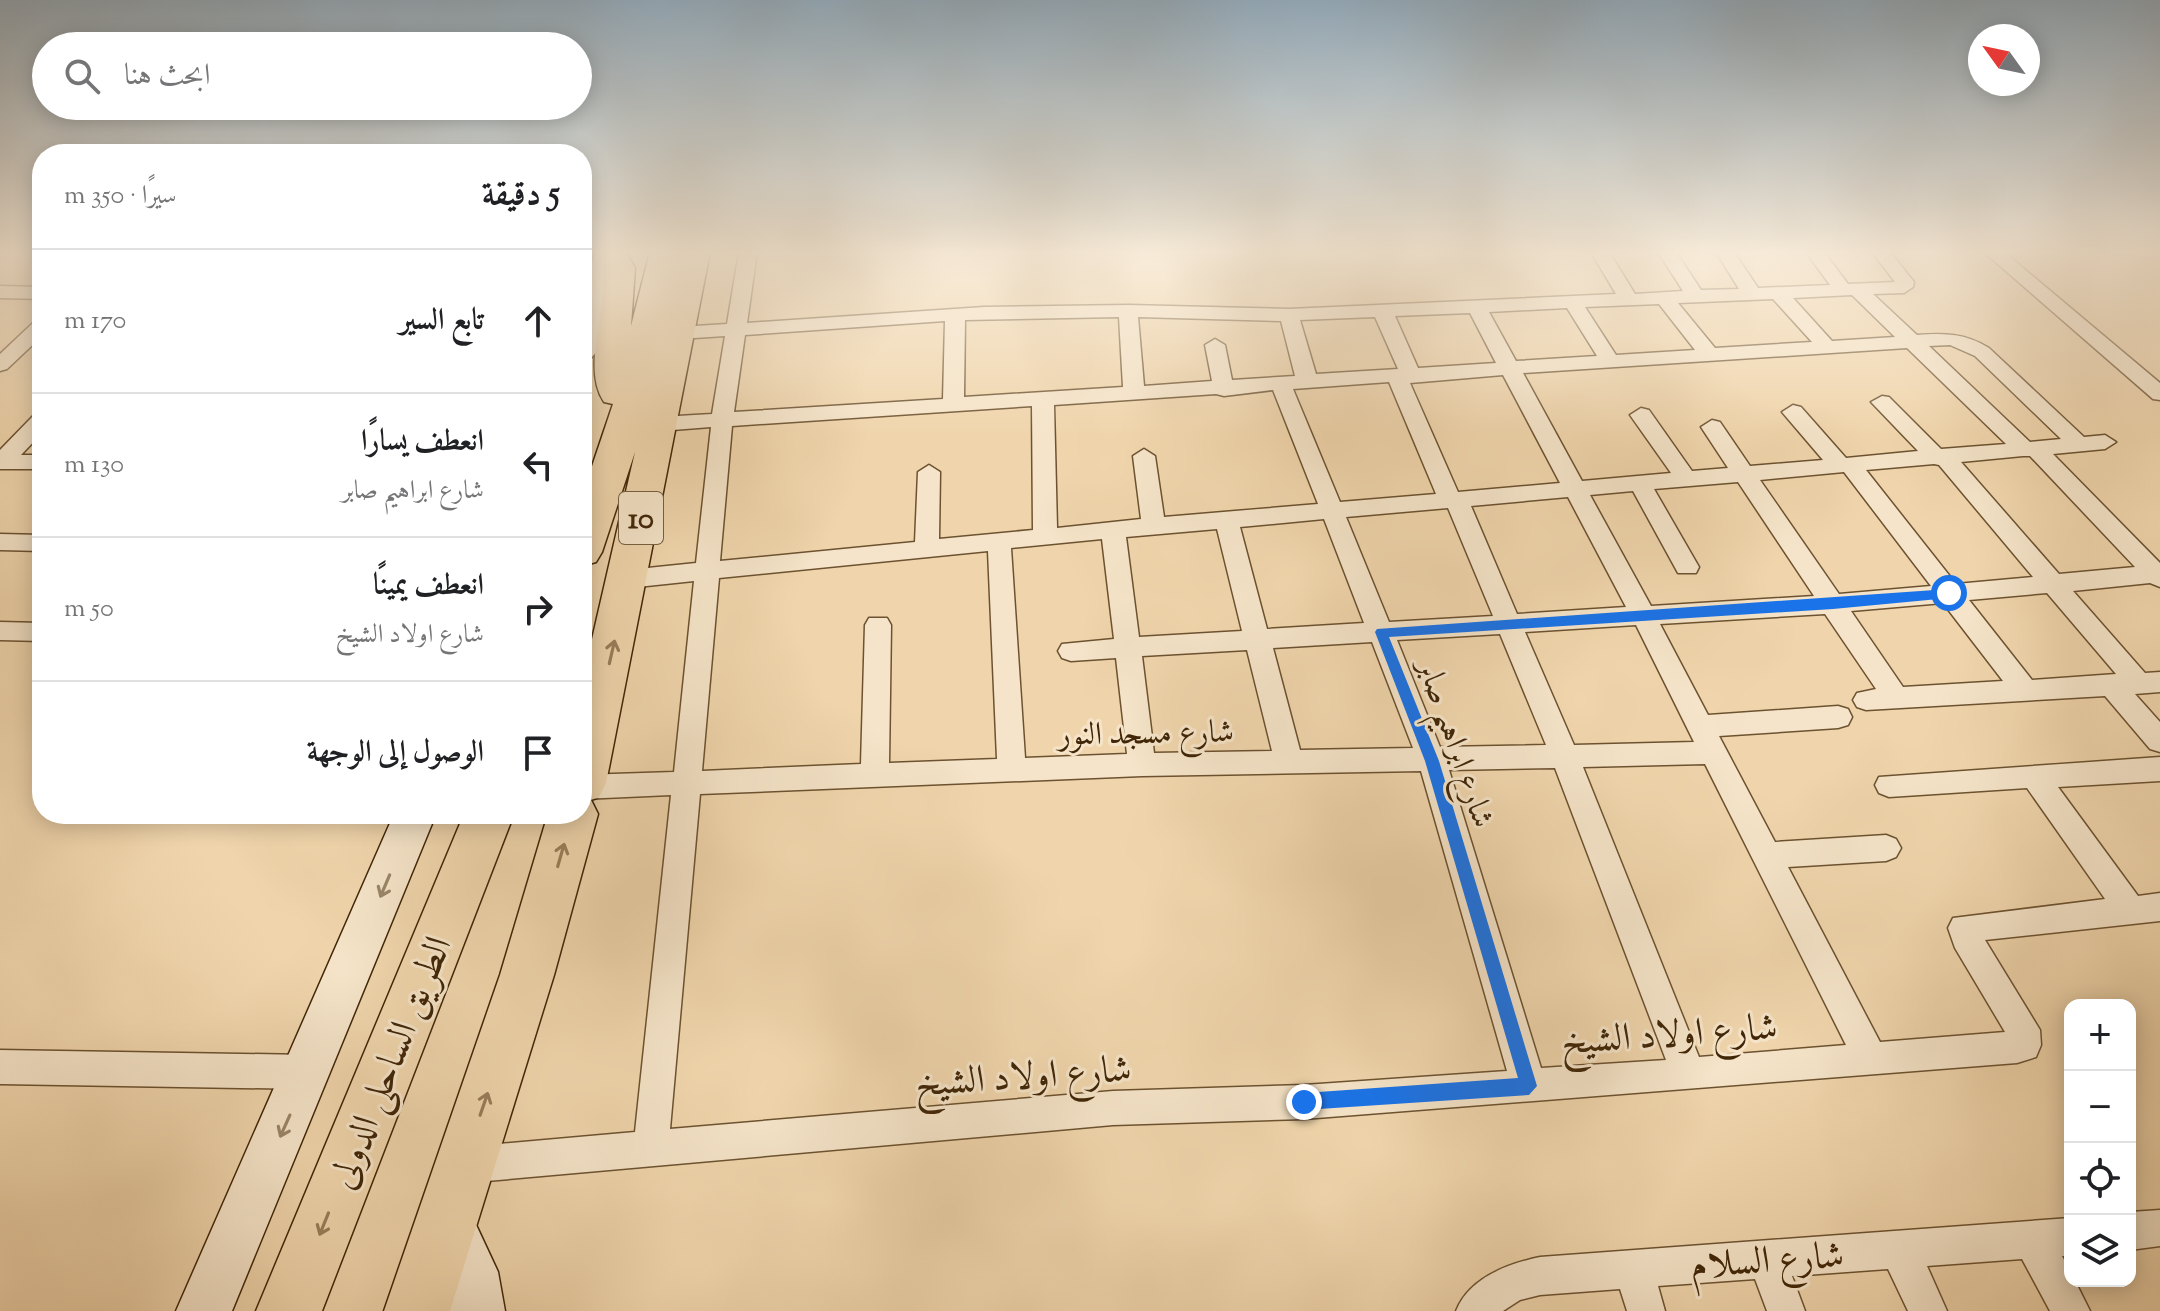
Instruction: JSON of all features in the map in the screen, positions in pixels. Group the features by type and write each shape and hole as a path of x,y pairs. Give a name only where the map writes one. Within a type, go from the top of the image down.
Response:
{"highway":[{"path":"617,313 614,377 643,426"},
{"name":"10","path":"592,740 628,579 657,313"},
{"name":"10","path":"592,531 643,426 679,333 683,313"},
{"name":"الطريق الساحلى الدولى","path":"289,1311 485,824"},
{"path":"417,1311 527,975 570,824"}],"street":[{"path":"651,1147 722,421 737,313"},
{"path":"679,333 955,315 1034,313"},
{"path":"1128,313 1134,395"},
{"path":"1216,313 1346,313"},
{"path":"1383,313 1454,501 1510,624 1565,757 1689,1075"},
{"path":"1480,313 1644,617 1871,1060"},
{"path":"1580,313 1611,362"},
{"path":"1676,313 1709,354"},
{"path":"1796,313 1826,346"},
{"path":"1878,313 2031,449 2158,576"},
{"path":"2065,313 2160,394"},
{"path":"953,406 955,315"},
{"name":"شارع ابراهيم صابر","path":"1289,315 1295,385 1334,512 1432,761 1529,1086"},
{"path":"643,426 1224,390 1826,346 1960,340 1976,347 2079,444"},
{"path":"1215,345 1224,390"},
{"path":"0,365 20,347"},
{"path":"1043,401 1045,537"},
{"path":"1882,402 1941,457 2053,584 2150,683"},
{"path":"1793,412 1845,466 2025,690"},
{"path":"1641,415 1687,480"},
{"path":"1712,427 1896,698"},
{"path":"1,462 32,430"},
{"path":"628,579 1113,530 2105,442"},
{"path":"1144,456 1154,527"},
{"path":"1,462 32,462"},
{"path":"927,549 929,472"},
{"path":"1640,484 1687,567"},
{"path":"1227,521 1289,763"},
{"path":"1113,530 1142,765"},
{"path":"0,542 32,543"},
{"path":"999,542 1012,770"},
{"path":"1071,651 1833,604 2158,576"},
{"path":"875,776 878,625"},
{"path":"0,631 32,632"},
{"path":"1866,700 2150,683"},
{"path":"2112,685 2160,741"},
{"path":"1699,727 1838,717"},
{"name":"شارع مسجد النور","path":"592,785 1142,765 1712,753"},
{"path":"1889,785 2160,769"},
{"path":"2035,777 2145,909"},
{"path":"204,1311 411,824"},
{"path":"1765,856 1886,848"},
{"name":"شارع اولاد الشيخ","path":"464,1165 1113,1108 1304,1102 1689,1075 2024,1045 2023,1030 1966,938 1964,928 2145,909"},
{"path":"0,1067 308,1072"},
{"path":"445,1218 470,1272 477,1311"},
{"path":"2136,1230 2160,1228"},
{"name":"شارع السلام","path":"1490,1304 1515,1280 1540,1276 2064,1237"},
{"path":"2032,1240 2071,1311"},
{"path":"1899,1250 1928,1311"},
{"path":"1767,1259 1786,1311"},
{"path":"1633,1268 1646,1311"}],"route":[{"path":"1304,1102 1529,1086 1432,761 1381,632 1644,617 1949,593"}]}
